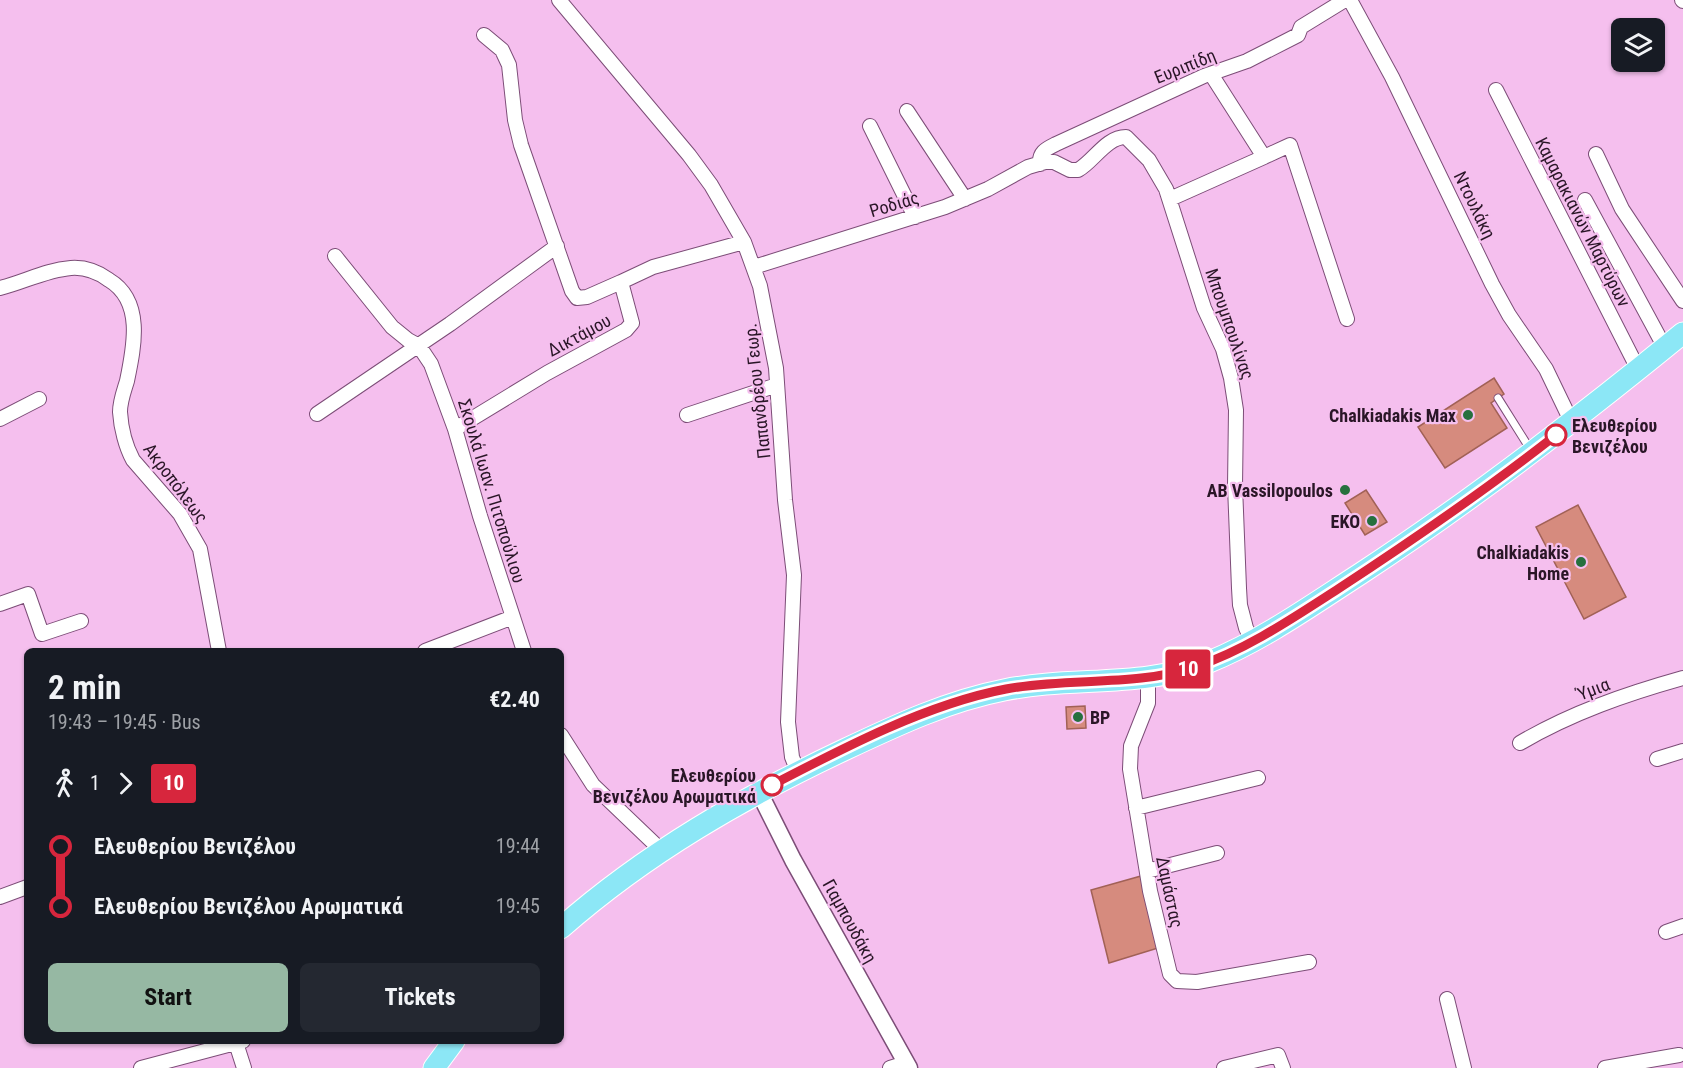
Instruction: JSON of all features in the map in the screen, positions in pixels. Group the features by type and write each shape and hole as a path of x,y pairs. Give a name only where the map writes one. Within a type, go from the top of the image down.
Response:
{"main road":[{"path":"564,926 603,893 662,851 759,792 914,718 994,692 1033,685 1148,678 1193,668 1221,657 1300,613 1466,503 1572,423 1683,334"},
{"path":"434,1068 449,1044"}],"street":[{"name":"Παπανδρέου Γεωρ.","path":"559,0 699,168 725,207 744,242 754,267 767,313 777,385 785,500 794,575 788,734 792,757 798,772"},
{"name":"Ευριπίδη","path":"1040,164 1039,158 1044,151 1056,144 1211,74 1247,61 1299,35 1301,27 1346,0"},
{"name":"Ντουλάκη","path":"1350,0 1392,77 1509,315 1546,369 1572,423"},
{"path":"484,35 498,45 509,65 521,145 572,291 577,298 587,297 653,267 744,242"},
{"path":"1211,74 1264,158"},
{"name":"Καμαρακιανών Μαρτύρων","path":"1496,90 1638,369"},
{"path":"906,111 965,199"},
{"path":"870,126 915,217"},
{"name":"Μπουμπουλίνας","path":"1040,164 1054,162 1070,170 1078,170 1112,142 1122,136 1126,137 1149,160 1170,199 1204,308 1223,349 1234,392 1237,429 1235,486 1240,605 1252,640"},
{"path":"1170,199 1290,145 1347,319"},
{"path":"1596,154 1622,209 1683,301"},
{"name":"Ροδιάς","path":"754,267 965,199 1040,164"},
{"path":"1585,200 1665,348"},
{"path":"317,414 419,346 557,246"},
{"path":"335,256 392,327 419,346"},
{"name":"Ακροπόλεως","path":"0,288 61,269 76,268 92,270 110,280 127,298 133,313 134,338 120,411 129,452 180,514 200,549 218,648"},
{"name":"Δικτάμου","path":"455,429 547,373 626,330 632,323 621,282"},
{"name":"Σκουλά Ιωαν. Πιτοπούλιου","path":"419,346 431,364 455,429 480,516 523,648"},
{"path":"687,415 777,385"},
{"path":"0,419 39,399"},
{"path":"0,604 28,594 42,634 81,621"},
{"path":"433,648 513,617"},
{"name":"Δαμάστας","path":"1148,678 1148,703 1134,736 1130,753 1130,769 1147,871 1170,974 1177,981 1197,982 1309,962"},
{"name":"Ύμια","path":"1520,743 1540,731 1587,710 1683,678"},
{"path":"564,740 597,789 662,851"},
{"path":"1657,759 1683,751"},
{"path":"1136,808 1258,778"},
{"name":"Γιαμπουδάκη","path":"759,792 793,860 853,964 902,1066"},
{"path":"1147,871 1217,853"},
{"path":"0,897 24,888"},
{"path":"1666,932 1683,926"},
{"path":"1447,999 1464,1068"},
{"path":"141,1068 165,1065 233,1044"},
{"path":"239,1044 244,1068"},
{"path":"1224,1068 1278,1055 1283,1068"},
{"path":"1605,1068 1679,1055"}],"lane":[{"path":"1498,398 1533,453"}],"building":[{"name":"Chalkiadakis Max","path":"1494,378 1504,394 1491,403 1507,428 1445,468 1418,427"},
{"path":"1366,490 1387,522 1365,535 1345,503"},
{"name":"Chalkiadakis Home","path":"1578,505 1626,597 1584,619 1536,527"},
{"path":"1085,706 1086,728 1067,729 1066,707"},
{"path":"1141,876 1158,948 1109,963 1091,890"}],"bus line":[{"name":"10","path":"772,785 894,726 994,692 1023,687 1148,678 1193,668 1221,657 1300,613 1367,570 1490,486 1556,435"}],"place":[{"name":"Chalkiadakis Max","path":"1468,415"},
{"name":"Ελευθερίου Βενιζέλου","path":"1556,435"},
{"name":"AB Vassilopoulos","path":"1345,490"},
{"name":"EKO","path":"1372,521"},
{"name":"Chalkiadakis Home","path":"1581,562"},
{"name":"BP","path":"1078,717"},
{"name":"Ελευθερίου Βενιζέλου Αρωματικά","path":"772,785"}]}
